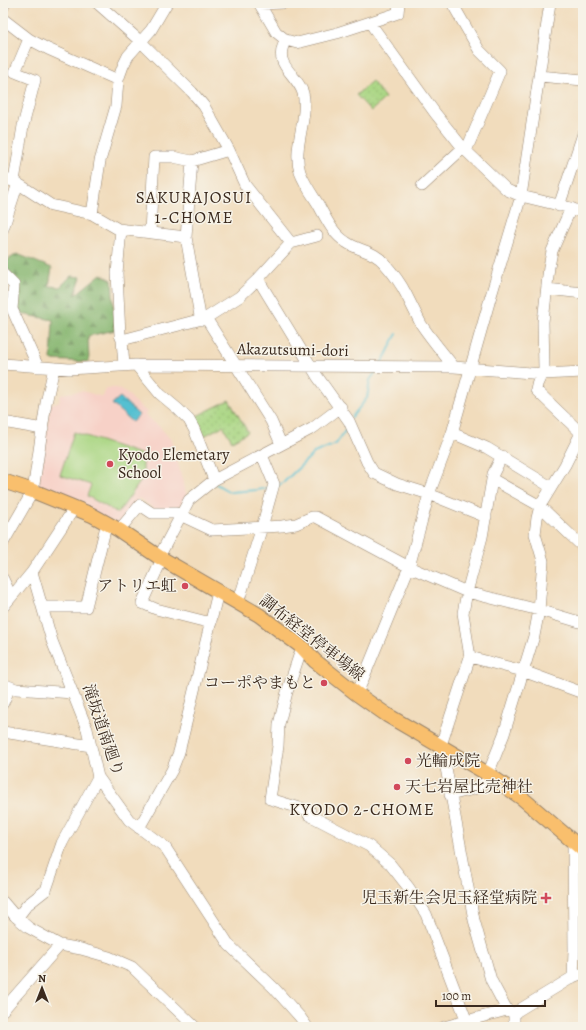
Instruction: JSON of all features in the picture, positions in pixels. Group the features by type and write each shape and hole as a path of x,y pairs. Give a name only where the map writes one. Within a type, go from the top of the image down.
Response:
{"main road":[{"name":"調布経堂停車場線","path":"3,481 75,507 106,522 160,558 259,615 302,647 315,661 357,694 387,715 491,776 537,809 579,846"}],"street":[{"path":"3,7 5,3"},
{"path":"97,3 140,41 192,92 204,106 229,150 245,185 291,243"},
{"path":"92,214 100,161 116,106 118,80 128,56 151,30 167,3"},
{"path":"283,3 260,3 276,32 286,40 297,44 398,13 399,3"},
{"path":"422,186 465,149 500,71 479,50 452,3"},
{"path":"357,694 409,567 429,494 452,433 521,196 550,3"},
{"path":"3,19 29,38 48,49 118,80"},
{"path":"372,22 373,27 435,113 465,149 507,190 521,196 571,208 583,213"},
{"path":"3,229 23,126 35,80 15,72 29,38"},
{"path":"286,40 281,48 281,56 284,64 302,93 304,107 298,156 298,166 304,181 328,222 337,234 346,242 358,249 368,251 384,262 405,292 431,339 454,367"},
{"path":"539,76 583,80"},
{"path":"559,206 583,134"},
{"path":"150,232 154,157 174,157 192,161 229,150"},
{"path":"192,161 186,237 200,316 204,319 236,365 271,421 281,444"},
{"path":"12,181 52,205 92,214 109,225 121,230 186,237"},
{"path":"450,795 474,789 491,776 534,636 539,610 543,561 535,534 540,506 582,434 536,390 537,381 544,368 543,322 552,251 571,208"},
{"path":"121,230 117,289 120,334 130,365 188,420 194,429 214,480"},
{"path":"122,340 204,319 238,297 258,279 291,243 317,236"},
{"path":"3,274 14,285 12,309 38,367"},
{"path":"258,279 310,366 351,424 367,462 374,473 397,484 429,494 486,517"},
{"path":"547,289 583,293"},
{"name":"Akazutsumi-dori","path":"3,364 83,369 130,365 236,365 454,367 542,374 583,372"},
{"path":"3,543 33,491 46,403 54,368"},
{"path":"211,623 156,609 142,602 180,515 189,500 214,480 313,428 340,407"},
{"path":"3,422 43,429"},
{"path":"452,433 502,456 551,487"},
{"path":"238,603 273,488 262,454"},
{"path":"502,456 493,474 482,537 467,592 463,614 470,656 442,746 474,920 491,980 511,1011 514,1027"},
{"path":"492,479 540,506 583,548"},
{"path":"119,530 140,505 152,513 180,515 212,530 296,524 316,518 409,567 467,592 583,623"},
{"path":"3,607 32,572 75,507"},
{"path":"43,607 86,607 106,522"},
{"name":"滝坂道南廻り","path":"32,572 52,641 87,729 98,777 129,820 165,847 229,945 274,988 307,1027"},
{"path":"3,579 11,596"},
{"path":"139,828 172,770 179,752 218,592"},
{"path":"302,647 287,692 279,724 278,746 270,799 310,811 308,815 369,846 390,864 409,888 426,914 468,1024"},
{"path":"470,656 523,672 583,694"},
{"path":"3,703 6,685 16,689 73,693"},
{"path":"3,732 91,746"},
{"path":"17,918 27,905 46,890 62,843 98,777"},
{"path":"444,1027 468,1024 511,1011 578,975 574,950 573,845 579,846"},
{"path":"3,902 28,928 60,945 108,957 132,967 195,1027"},
{"path":"3,1010 60,945"}],"shaded area":[{"name":"Kyodo Elemetary School","path":"106,388 116,388 126,392 147,412 145,415 160,427 171,440 187,496 177,511 154,509 139,498 118,524 38,488 50,404 59,402 61,394 82,391 103,397"}],"green space":[{"path":"372,81 385,98 371,111 356,95"},
{"path":"17,254 52,268 49,286 60,287 71,276 81,277 75,295 101,274 112,280 115,330 88,336 89,362 51,360 53,320 22,314 18,309 18,283 3,263"},
{"path":"229,400 248,432 232,441 223,426 204,436 193,418"},
{"path":"74,432 143,455 143,478 118,513 87,496 91,485 60,475"}],"water":[{"path":"120,397 139,415 132,422 112,404"}],"waterway":[{"path":"381,363 397,334"},
{"path":"351,418 367,398 370,380 377,370"},
{"path":"277,486 284,482 314,453 336,444 347,428"},
{"path":"216,484 230,492 269,488"}],"place":[{"name":"Kyodo Elemetary School","path":"110,464"},
{"name":"アトリエ虹","path":"185,586"},
{"name":"コーポやまもと","path":"324,683"},
{"name":"光輪成院","path":"408,761"},
{"name":"天七岩屋比売神社","path":"397,787"},
{"name":"児玉新生会児玉経堂病院","path":"546,898"}],"district":[{"name":"SAKURAJOSUI 1-CHOME","path":"194,207"},
{"name":"KYODO 2-CHOME","path":"362,809"}]}
